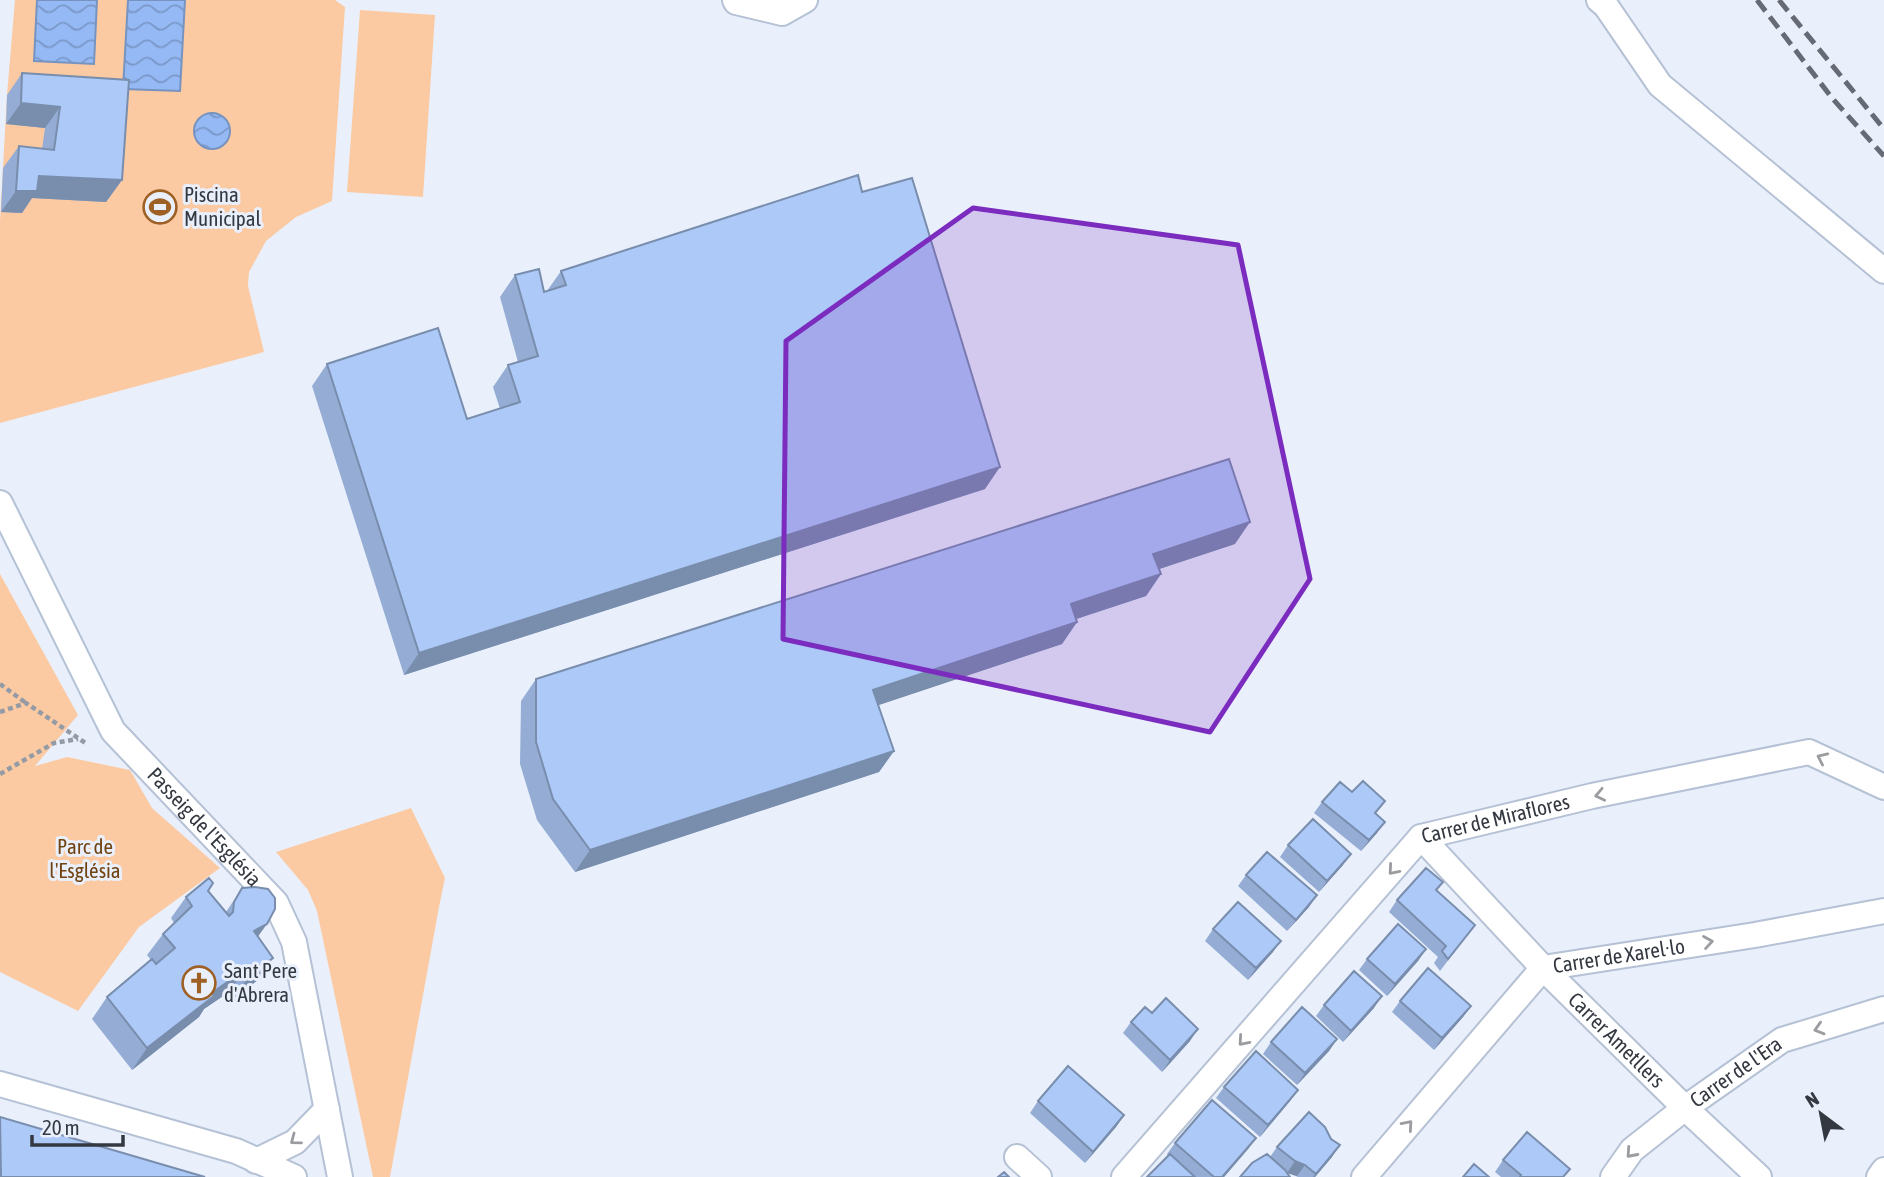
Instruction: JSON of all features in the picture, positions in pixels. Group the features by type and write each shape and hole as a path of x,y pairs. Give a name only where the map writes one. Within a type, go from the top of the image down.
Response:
{"street":[{"path":"735,0 782,13 805,0"},
{"path":"1603,2 1660,85 1884,271"},
{"name":"Passeig de l'Església","path":"0,503 113,730 276,903 294,942 340,1177"},
{"name":"Carrer de Miraflores","path":"1124,1177 1421,837 1592,796 1808,752 1884,787"},
{"name":"Carrer Ametllers","path":"1421,837 1543,968 1759,1177"},
{"name":"Carrer de Xarel·lo","path":"1364,1177 1543,968 1755,935 1884,911"},
{"name":"Carrer de l'Era","path":"1613,1177 1632,1150 1685,1108 1782,1040 1884,1009"},
{"path":"0,1084 236,1151 294,1177"},
{"path":"256,1161 295,1142 327,1109"},
{"path":"1017,1157 1039,1177"},
{"path":"1879,1177 1884,1170"}],"path":[{"path":"0,684 97,750"},
{"path":"0,712 26,703"},
{"path":"0,774 54,743 80,739"}],"highlighted area":[{"path":"973,208 1238,245 1310,579 1210,732 783,639 786,341"}],"green space":[{"name":"Piscina Municipal","path":"15,0 335,0 345,7 332,201 296,217 266,241 249,272 248,286 264,352 0,423 0,221"},
{"path":"360,10 435,15 423,197 347,192"},
{"name":"Parc de l'Església","path":"0,574 78,715 35,766 67,757 130,770 152,808 220,868 139,927 78,1011 0,972"},
{"path":"411,808 445,878 390,1177 373,1177 317,911 308,890 276,852"}],"water":[{"path":"37,0 97,0 94,64 34,61"},
{"path":"128,0 185,0 180,91 123,89"},
{"path":"212,113 225,118 230,131 225,144 212,149 199,144 194,131 199,118"}],"building":[{"path":"22,73 129,80 122,180 39,176 37,191 16,191 19,146 54,150 60,107 21,103"},
{"path":"858,175 862,192 912,178 1000,467 419,653 327,364 438,328 467,419 520,402 508,365 538,356 515,275 539,269 544,292 566,285 561,271"},
{"path":"1229,459 1250,522 1153,554 1161,574 1071,604 1077,622 873,690 894,751 590,850 553,799 536,742 536,679"},
{"path":"1363,781 1385,801 1375,813 1385,822 1369,840 1322,802 1340,782 1352,792"},
{"path":"1313,819 1351,854 1327,881 1288,845"},
{"path":"1267,852 1317,895 1296,920 1246,875"},
{"path":"1426,868 1443,882 1436,890 1475,925 1448,959 1442,951 1446,946 1397,900"},
{"name":"Sant Pere d'Abrera","path":"209,878 213,883 208,891 229,916 242,888 268,889 275,898 275,909 267,924 254,931 273,958 249,976 244,970 212,993 214,996 147,1048 107,997 152,959 156,964 175,948 163,934 192,906 186,897"},
{"path":"1238,902 1281,941 1256,968 1213,929"},
{"path":"1398,924 1426,949 1395,984 1367,959"},
{"path":"1428,968 1471,1006 1442,1038 1400,1001"},
{"path":"1354,971 1382,996 1351,1031 1324,1005"},
{"path":"1166,998 1198,1029 1170,1060 1131,1022 1145,1007 1152,1013"},
{"path":"1302,1007 1337,1039 1305,1073 1271,1042"},
{"path":"1256,1051 1298,1090 1268,1125 1224,1087"},
{"path":"1068,1066 1124,1115 1093,1152 1038,1101"},
{"path":"1212,1100 1256,1138 1222,1177 1214,1177 1175,1143"},
{"path":"1309,1112 1325,1127 1331,1139 1340,1145 1316,1174 1277,1147"},
{"path":"0,1117 205,1177 1,1177"},
{"path":"1527,1132 1570,1169 1563,1177 1520,1177 1521,1175 1503,1160"},
{"path":"1170,1154 1195,1177 1147,1177"},
{"path":"1267,1154 1290,1177 1240,1177 1252,1163"},
{"path":"1474,1164 1489,1177 1463,1177"}],"railway":[{"path":"1757,0 1832,98 1884,156"},
{"path":"1779,0 1884,129"}],"place":[{"name":"Piscina Municipal","path":"160,207"},
{"name":"Sant Pere d'Abrera","path":"199,983"}]}
